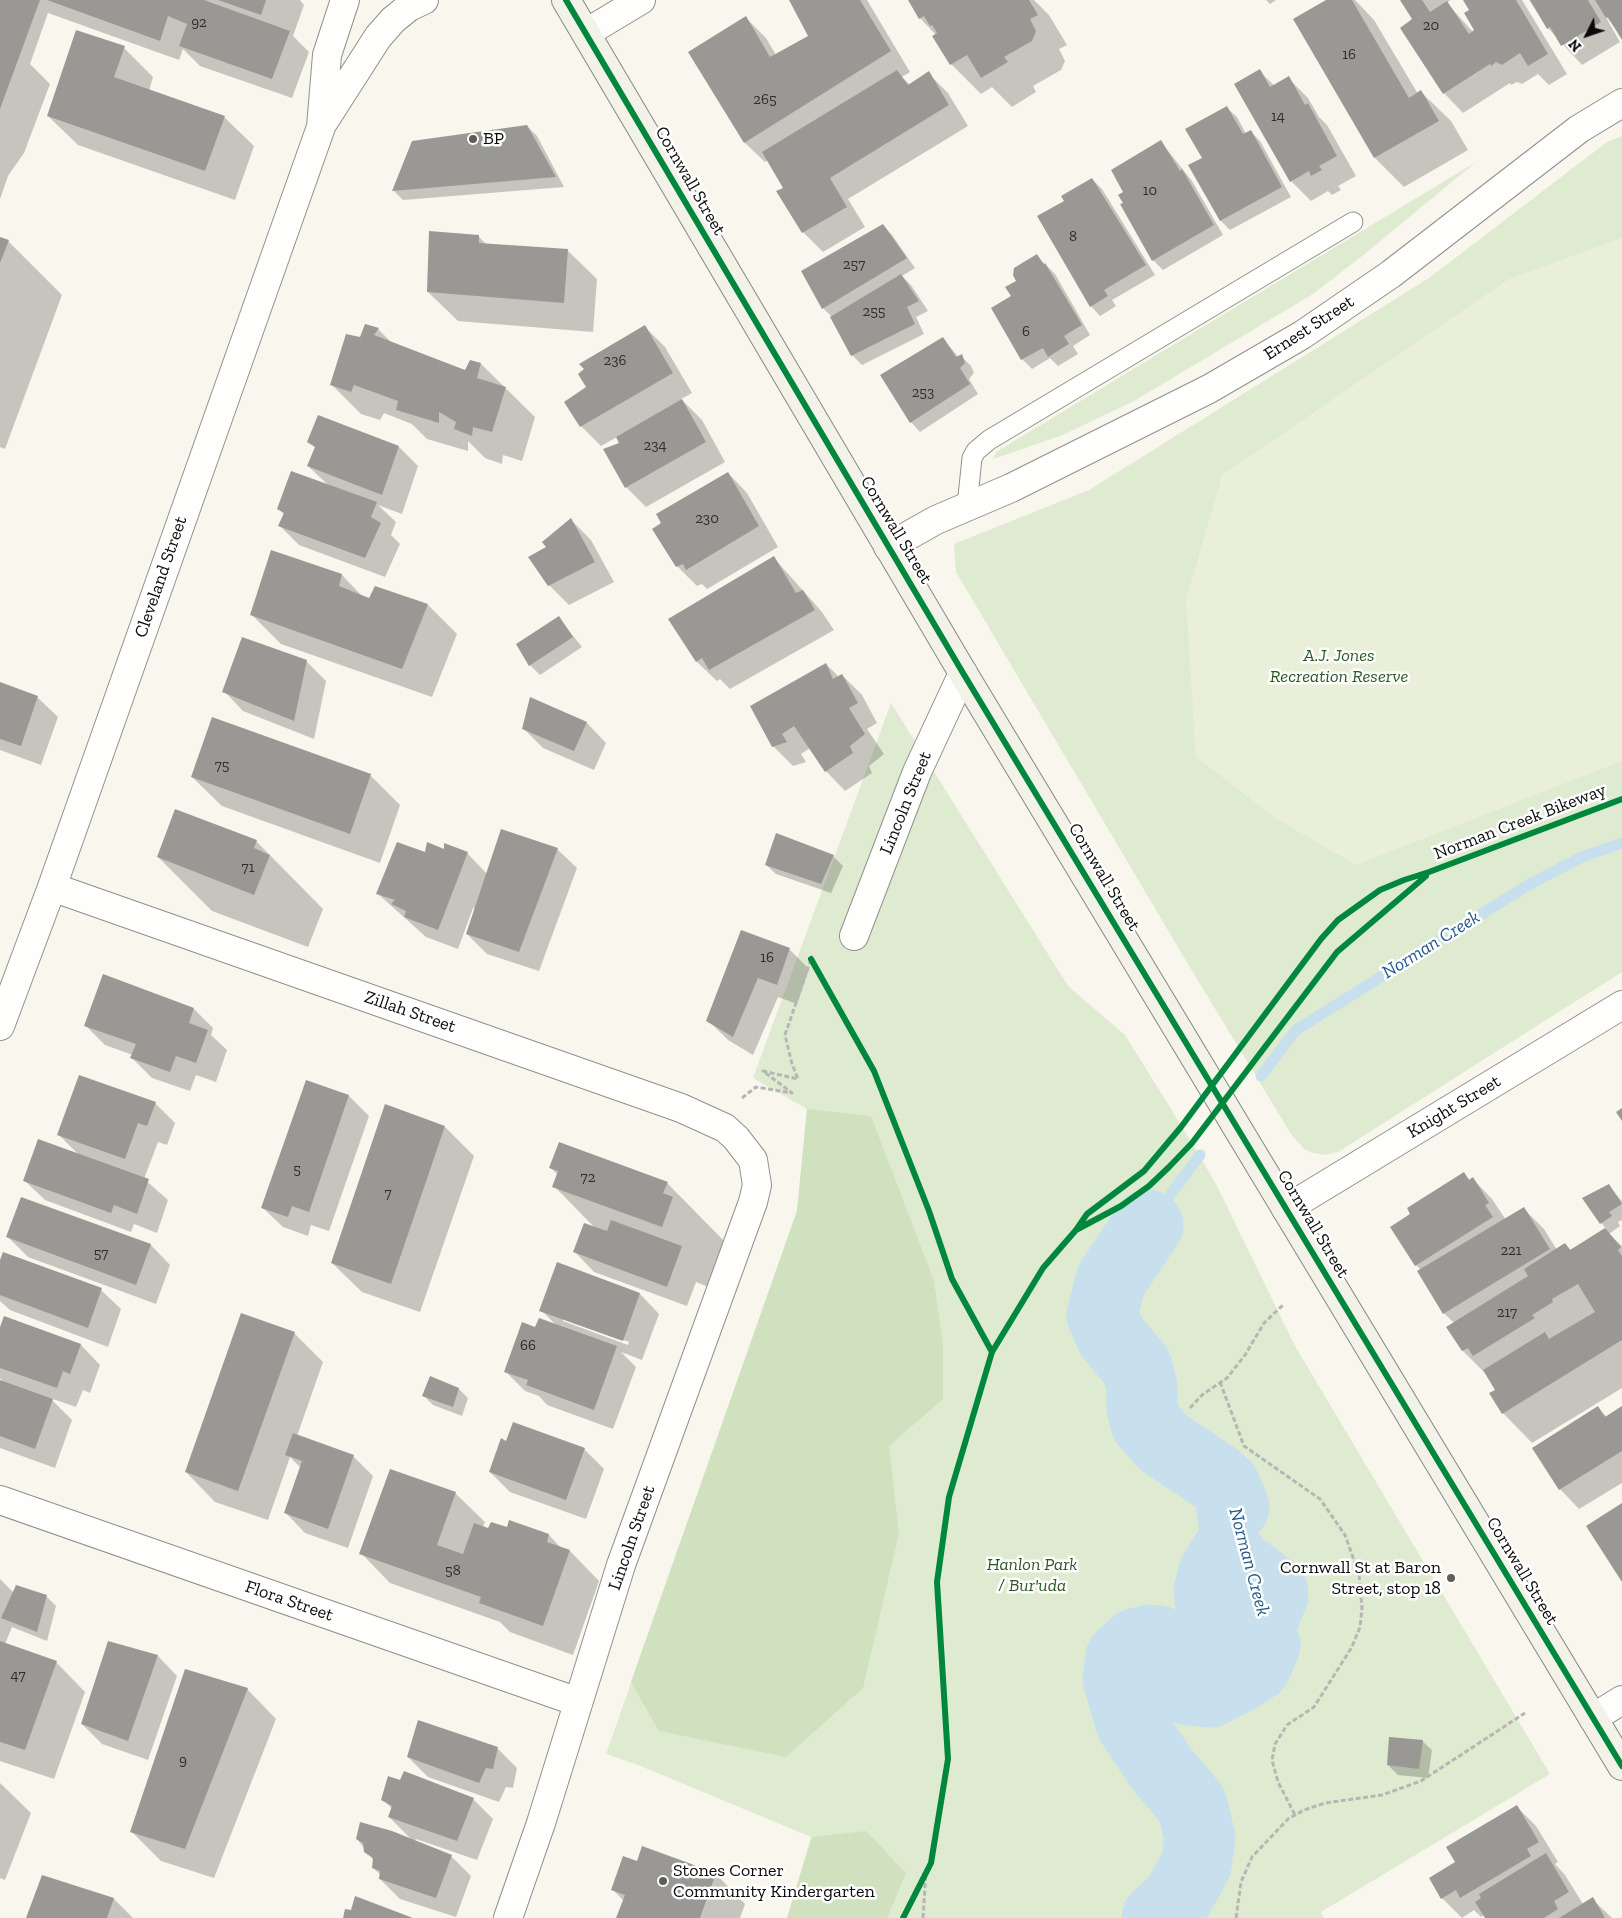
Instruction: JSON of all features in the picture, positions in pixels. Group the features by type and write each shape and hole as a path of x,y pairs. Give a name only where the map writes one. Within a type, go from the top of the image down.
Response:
{"main road":[{"name":"Cornwall Street","path":"566,0 963,673 1622,1766"}],"street":[{"name":"Cleveland Street","path":"321,127 327,55 345,0"},
{"name":"Cleveland Street","path":"0,1026 9,970 52,887 321,127 378,37 403,12 424,0"},
{"path":"586,33 641,0"},
{"name":"Ernest Street","path":"888,547 936,520 1046,471 1210,388 1302,335 1390,274 1579,129 1622,103"},
{"name":"Lincoln Street","path":"854,936 917,772 963,673"},
{"name":"Zillah Street","path":"52,887 672,1104 725,1128 736,1138 753,1160"},
{"name":"Knight Street","path":"1286,1209 1622,1005"},
{"name":"Lincoln Street","path":"508,1918 541,1823 621,1565 754,1202 758,1184 753,1160"},
{"name":"Flora Street","path":"0,1500 578,1702"},
{"path":"1592,1718 1622,1700"}],"lane":[{"path":"967,506 972,458 989,440 1353,222"}],"path":[{"path":"712,1121 756,1087 792,1093 763,1072 798,1079 792,1064 785,1035 811,959"},
{"path":"811,959 816,967"},
{"path":"1190,1408 1202,1395 1227,1378 1245,1355 1264,1323 1284,1304"},
{"path":"1220,1382 1244,1446 1320,1500 1345,1535 1359,1574 1362,1608 1360,1628 1352,1647 1314,1707 1287,1725 1275,1744 1272,1760 1278,1782 1295,1815"},
{"path":"1236,1918 1241,1882 1252,1857 1276,1830 1295,1815 1325,1804 1382,1795 1421,1781 1525,1712"},
{"path":"918,1887 931,1863"},
{"path":"923,1918 926,1871"}],"green space":[{"name":"A.J. Jones Recreation Reserve","path":"1622,136 1622,972 1338,1152 1326,1155 1313,1153 1304,1149 1291,1134 956,572 954,544 1089,490 1429,278 1607,142"},
{"path":"1476,162 1313,294 1134,401 1063,435 993,459 996,452"},
{"path":"1622,238 1622,761 1356,865 1277,819 1196,757 1186,600 1222,475 1509,279"},
{"name":"Hanlon Park / Bur'uda","path":"891,703 1068,986 1125,1035 1192,1143 1216,1184 1295,1346 1550,1774 1321,1912 1324,1918 787,1918 811,1837 638,1765 606,1754 797,1211 807,1109 753,1078"},
{"path":"807,1109 871,1116 934,1281 943,1344 943,1399 889,1446 899,1533 863,1688 786,1757 659,1731 631,1682 797,1211"},
{"path":"866,1831 906,1873 887,1918 787,1918 812,1837"}],"water":[{"path":"1164,1443 1187,1452 1225,1476 1234,1489 1241,1509 1264,1540 1302,1568 1308,1586 1308,1603 1286,1656 1272,1671 1252,1686 1233,1694 1208,1699 1189,1690 1201,1662 1177,1620 1173,1589 1180,1560 1199,1529 1195,1501 1196,1482 1175,1461"}],"building":[{"path":"0,0 40,0 0,109"},
{"path":"47,0 204,0 290,31 272,79 179,46 187,24 168,16 160,41"},
{"path":"218,0 266,0 261,15"},
{"path":"789,0 860,0 891,51 744,143 688,52 746,16 770,57 808,36"},
{"path":"908,0 1029,0 1038,15 1030,19 1036,31 1032,41 1004,57 1008,62 981,78 967,55 950,65 932,36 937,33 932,25 930,26 924,16 919,19"},
{"path":"1326,0 1352,0 1409,98 1421,90 1439,121 1374,158 1293,19"},
{"path":"1400,0 1422,0 1430,12 1447,1 1469,34 1474,30 1464,13 1469,10 1463,0 1516,0 1548,54 1528,66 1520,53 1502,65 1496,62 1491,66 1490,64 1443,94 1400,28 1412,19"},
{"path":"1530,0 1588,0 1601,22 1561,46 1550,27 1547,29"},
{"path":"1595,0 1622,0 1622,40 1608,17 1606,18"},
{"path":"76,30 125,46 114,77 225,116 205,171 47,116"},
{"path":"1260,69 1270,87 1289,76 1305,105 1308,103 1337,156 1319,166 1322,170 1311,176 1309,171 1290,182 1234,84"},
{"path":"897,70 908,85 929,71 949,105 830,178 847,207 802,233 776,191 783,188 762,152"},
{"path":"1227,106 1243,134 1251,130 1282,187 1220,221 1188,165 1202,158 1185,129"},
{"path":"527,125 556,177 392,191 412,141"},
{"path":"1161,140 1180,171 1182,169 1214,225 1152,261 1120,204 1123,203 1118,195 1123,192 1111,170"},
{"path":"1092,178 1146,265 1104,290 1108,296 1090,307 1037,216 1064,201 1061,196"},
{"path":"883,224 907,258 822,309 801,271"},
{"path":"429,231 479,235 479,243 568,249 564,303 427,292"},
{"path":"0,237 9,240 0,263"},
{"path":"1037,254 1044,265 1045,263 1082,325 1064,336 1069,344 1048,357 1043,348 1021,360 991,308 1011,296 1005,287 1016,281 1013,275 1014,268"},
{"path":"901,274 919,301 907,307 915,324 851,356 830,317"},
{"path":"365,324 379,328 374,335 465,370 470,360 481,363 477,378 506,387 492,432 473,427 472,436 454,429 456,422 439,412 439,423 396,410 398,401 354,385 351,392 330,385 346,334 360,337"},
{"path":"645,325 673,373 580,427 564,402 586,387 578,374 584,369 579,364"},
{"path":"943,337 956,357 962,354 965,363 960,368 970,384 910,423 880,375"},
{"path":"682,399 706,442 625,488 603,449 619,443 616,437"},
{"path":"318,415 399,446 382,495 307,466 315,447 307,442"},
{"path":"291,471 377,502 371,517 381,523 365,558 278,526 284,513 277,509"},
{"path":"728,472 759,526 686,570 683,564 676,567 652,529 661,523 656,514"},
{"path":"571,518 595,562 548,586 528,557 546,547 542,542"},
{"path":"271,550 342,574 339,586 369,598 375,586 428,604 402,669 250,615"},
{"path":"774,556 796,593 803,590 815,610 709,670 702,658 696,662 668,619"},
{"path":"559,616 573,637 529,666 516,644"},
{"path":"242,637 307,660 294,721 222,692"},
{"path":"826,663 833,679 842,674 858,703 849,708 865,734 850,746 853,753 825,772 794,726 782,734 787,742 772,747 750,706"},
{"path":"0,682 38,696 21,746 0,739"},
{"path":"530,697 587,722 574,751 522,729"},
{"path":"212,717 371,774 350,834 191,777"},
{"path":"175,809 257,840 254,848 270,855 254,895 157,857"},
{"path":"501,829 558,848 519,952 466,934"},
{"path":"776,833 834,855 821,884 765,865"},
{"path":"397,842 425,852 427,842 444,849 444,843 468,852 438,930 404,917 406,911 391,904 395,900 376,894"},
{"path":"741,930 790,948 777,985 758,978 733,1037 706,1021"},
{"path":"103,974 194,1008 189,1023 208,1030 196,1063 176,1056 170,1072 130,1058 136,1044 84,1026"},
{"path":"79,1075 156,1102 147,1126 138,1123 125,1159 57,1135"},
{"path":"306,1080 349,1095 309,1212 292,1206 288,1217 261,1208"},
{"path":"385,1104 445,1126 391,1284 331,1263"},
{"path":"1622,1108 1622,1121 1616,1112"},
{"path":"38,1139 149,1179 137,1214 114,1205 111,1213 23,1181"},
{"path":"559,1142 668,1182 663,1193 673,1197 662,1227 552,1187 558,1171 549,1168"},
{"path":"1464,1172 1469,1180 1473,1177 1489,1203 1485,1205 1493,1217 1415,1266 1390,1227 1410,1214 1407,1208"},
{"path":"1609,1184 1622,1204 1609,1212 1612,1216 1600,1224 1582,1198"},
{"path":"21,1197 151,1244 136,1285 6,1237"},
{"path":"1524,1207 1550,1249 1443,1314 1417,1271"},
{"path":"611,1220 682,1246 667,1287 573,1252 584,1223 607,1231"},
{"path":"1605,1228 1621,1247 1618,1250 1622,1256 1622,1340 1502,1414 1489,1393 1495,1390 1483,1370 1545,1332 1549,1339 1595,1312 1578,1284 1552,1299 1553,1302 1532,1315 1535,1318 1473,1356 1468,1348 1462,1351 1446,1327 1528,1276 1524,1269 1565,1243 1570,1250"},
{"path":"3,1252 102,1288 88,1328 0,1295 0,1260"},
{"path":"557,1262 640,1293 623,1341 539,1311"},
{"path":"241,1313 295,1332 238,1491 185,1472"},
{"path":"4,1316 81,1344 70,1374 63,1371 57,1388 0,1368 0,1327"},
{"path":"539,1318 617,1346 594,1410 526,1385 528,1380 504,1372 522,1322 535,1327"},
{"path":"430,1376 459,1388 453,1407 422,1396"},
{"path":"0,1380 53,1399 35,1449 0,1436"},
{"path":"1598,1406 1605,1417 1622,1406 1622,1451 1559,1490 1532,1448"},
{"path":"513,1422 585,1448 566,1500 489,1472 501,1438 506,1441"},
{"path":"293,1433 354,1455 328,1529 284,1513 302,1461 285,1455"},
{"path":"390,1469 456,1492 437,1545 463,1554 474,1523 488,1528 491,1522 507,1527 509,1520 549,1534 547,1542 570,1550 543,1626 479,1603 481,1597 359,1554"},
{"path":"1622,1503 1622,1582 1586,1526"},
{"path":"16,1585 47,1595 37,1632 1,1618"},
{"path":"0,1641 57,1661 25,1750 0,1742"},
{"path":"108,1641 158,1655 128,1741 81,1724"},
{"path":"185,1669 248,1688 185,1849 130,1832"},
{"path":"418,1720 498,1747 493,1769 486,1768 479,1783 407,1757"},
{"path":"1389,1737 1423,1740 1419,1769 1387,1765"},
{"path":"404,1771 474,1798 457,1841 388,1817 392,1806 381,1800 388,1776 400,1780"},
{"path":"1517,1805 1539,1842 1527,1849 1531,1856 1460,1898 1456,1890 1441,1899 1429,1878 1455,1862 1446,1847"},
{"path":"360,1822 392,1831 452,1855 436,1898 379,1879 380,1871 372,1868 373,1858 364,1852 363,1843 356,1839"},
{"name":"Stones Corner Community Kindergarten","path":"642,1846 716,1873 700,1918 616,1918 625,1895 611,1890 623,1856 637,1861"},
{"path":"1546,1853 1569,1892 1554,1901 1558,1909 1544,1918 1485,1918 1475,1902 1481,1898 1479,1894"},
{"path":"42,1875 114,1898 107,1918 26,1918"},
{"path":"355,1896 413,1918 343,1918 345,1909 351,1910"},
{"path":"1593,1897 1605,1918 1559,1918"}],"waterway":[{"name":"Norman Creek","path":"1261,1076 1296,1030 1530,884 1582,857 1622,843"},
{"name":"Norman Creek","path":"1148,1225 1200,1155"},
{"name":"Norman Creek","path":"1148,1225 1111,1280 1102,1315 1111,1336 1137,1367 1142,1387 1142,1409 1146,1423 1164,1443 1225,1486 1234,1507"},
{"name":"Norman Creek","path":"1157,1918 1177,1899 1196,1865 1200,1838 1192,1805 1161,1768 1131,1723 1118,1679 1121,1657 1137,1643 1150,1640 1159,1641 1169,1650 1182,1682 1189,1690 1210,1692 1256,1666 1265,1645"}],"cycle path":[{"path":"566,0 963,673 1622,1766"},
{"name":"Norman Creek Bikeway","path":"903,1918 931,1863 948,1759 937,1582 949,1497 992,1352 1043,1268 1076,1230 1087,1214 1144,1171 1181,1127 1321,939 1338,920 1380,890 1622,799"},
{"path":"1076,1230 1121,1206 1149,1186 1169,1167 1192,1143 1337,952 1426,876"},
{"path":"811,959 874,1071 929,1211 952,1279 992,1352"}],"place":[{"name":"BP","path":"473,139"},
{"name":"Cornwall St at Baron Street, stop 18","path":"1451,1578"},
{"name":"Stones Corner Community Kindergarten","path":"663,1881"}]}
